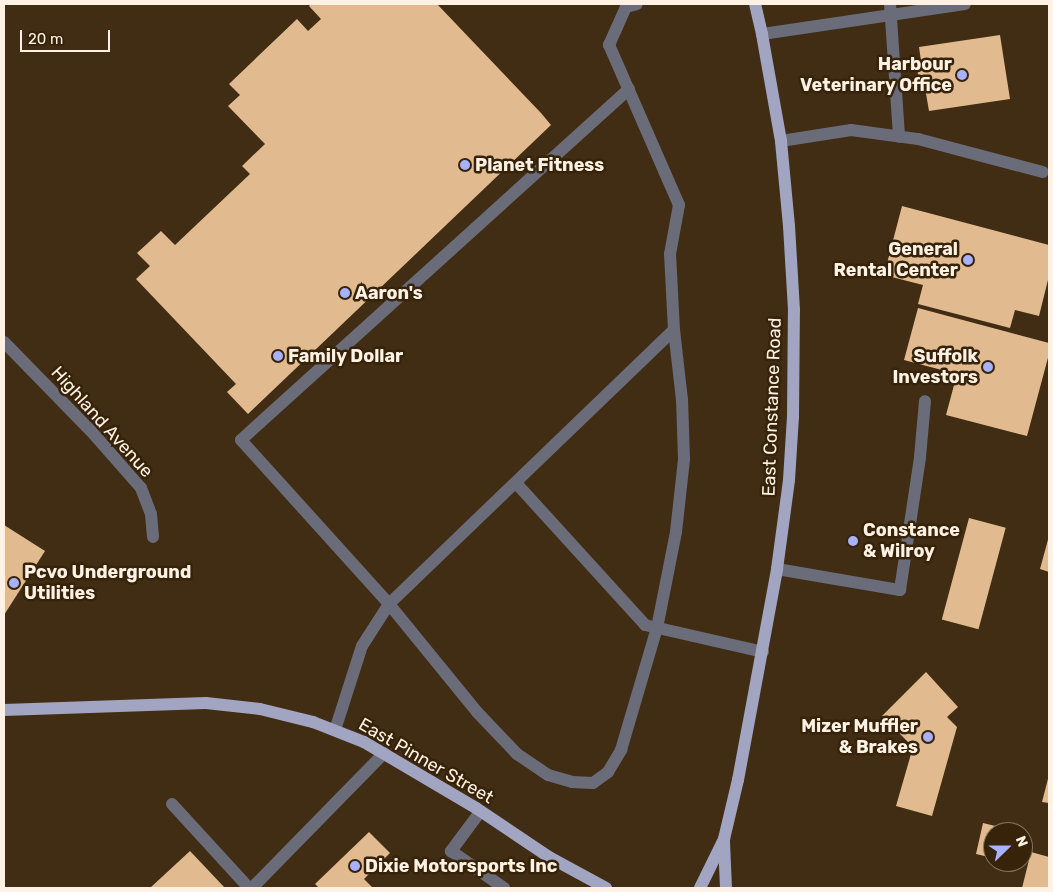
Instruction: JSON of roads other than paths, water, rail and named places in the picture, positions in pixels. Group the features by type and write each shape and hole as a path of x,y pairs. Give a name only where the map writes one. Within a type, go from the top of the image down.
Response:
{"main road":[{"name":"East Constance Road","path":"726,888 724,839 763,652 777,569 790,462 794,320 789,226 781,141 755,4"},
{"name":"East Pinner Street","path":"4,710 206,703 260,709 313,722 364,742 384,753 550,857 606,888"},
{"name":"East Constance Road","path":"700,888 724,839"}],"street":[{"path":"630,89 241,440 389,604 478,712 518,754 548,775 572,782 593,783 608,772 621,750 657,628 676,532 684,459 682,400 674,330 670,254 679,205 630,89 609,45 626,7 637,4"},
{"path":"762,34 891,9 965,4"},
{"path":"891,9 899,137"},
{"path":"781,141 851,130 918,140 1043,172"},
{"path":"334,730 362,646 389,604 674,330"},
{"name":"Highland Avenue","path":"4,342 91,431 141,488 152,514 153,537"},
{"path":"777,569 900,590 920,456 925,401"},
{"path":"516,482 645,625 763,652"},
{"path":"172,804 251,888 384,753"},
{"path":"480,812 452,851 504,888"}],"place":[{"name":"Harbour Veterinary Office","path":"962,75"},
{"name":"Planet Fitness","path":"465,165"},
{"name":"General Rental Center","path":"968,260"},
{"name":"Aaron's","path":"345,293"},
{"name":"Family Dollar","path":"278,356"},
{"name":"Suffolk Investors","path":"988,367"},
{"name":"Constance & Wilroy","path":"853,541"},
{"name":"Pcvo Underground Utilities","path":"14,583"},
{"name":"Mizer Muffler & Brakes","path":"928,737"},
{"name":"Dixie Motorsports Inc","path":"355,866"}]}
